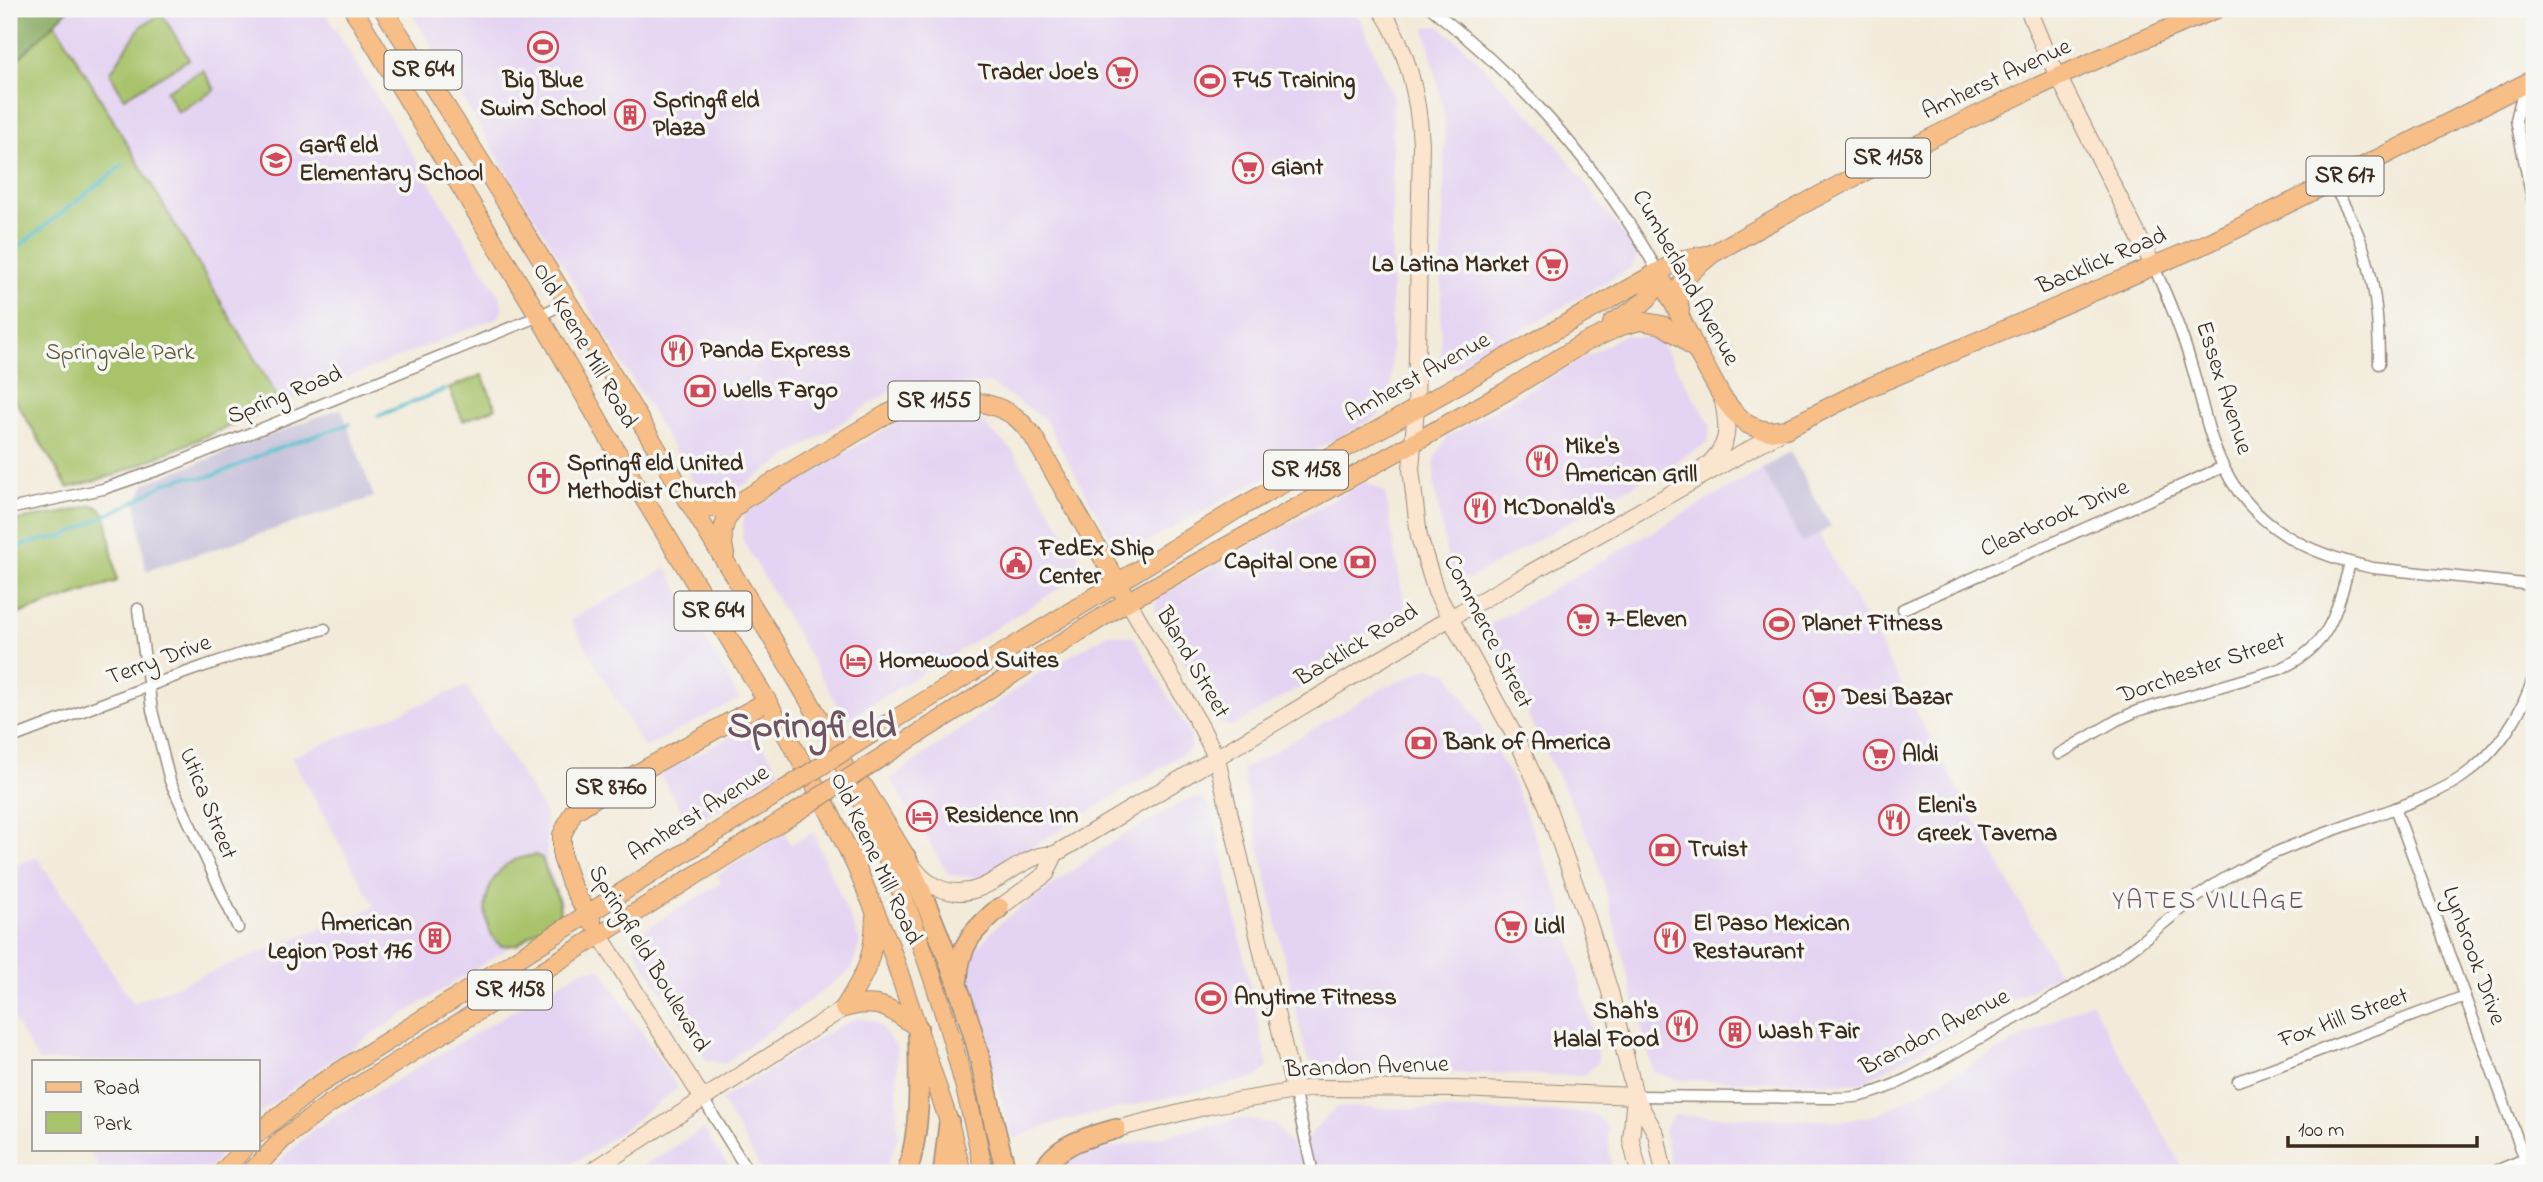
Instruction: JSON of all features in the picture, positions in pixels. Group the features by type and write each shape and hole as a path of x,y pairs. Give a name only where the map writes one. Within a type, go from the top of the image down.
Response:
{"highway":[{"path":"906,857 958,986 976,1046 1007,1173"},
{"path":"958,986 958,959 964,946 999,908"},
{"path":"907,1173 915,1143 920,1100 918,1028"},
{"path":"943,1173 950,1122"},
{"path":"1042,1173 1047,1163 1069,1144 1116,1129"}],"main road":[{"name":"Old Keene Mill Road","path":"353,9 540,316 634,482 767,701 830,813 876,911 950,1122 962,1173"},
{"name":"Old Keene Mill Road","path":"383,9 569,301 820,720 864,807 928,961 961,1073 984,1173"},
{"name":"Commerce Street","path":"1381,9 1402,47 1419,111 1421,144 1416,407 1411,469 1419,537 1431,579 1519,744 1547,806 1611,995 1635,1096 1656,1134 1664,1173"},
{"name":"Essex Avenue","path":"2028,9 2059,78 2154,267"},
{"name":"Amherst Avenue","path":"259,1132 315,1087 876,731 1116,582 1416,407 1684,259 1712,254 1872,166 2059,78 2217,9"},
{"name":"Backlick Road","path":"906,857 923,880 934,887 960,893 985,887 1039,856 1055,855 1450,618 1786,429 1863,390 2154,267 2531,84"},
{"path":"1682,318 1678,302 1681,283 1712,254"},
{"name":"Cumberland Avenue","path":"1658,272 1722,397 1742,420 1752,427 1769,431 1786,429"},
{"path":"1582,344 1650,298 1657,287 1658,272"},
{"name":"Amherst Avenue","path":"250,1173 284,1138 328,1105 1128,601 1505,392 1582,344 1630,323 1650,321 1673,331 1699,355"},
{"name":"Backlick Road","path":"1686,484 1708,465 1726,439 1728,424 1722,397"},
{"name":"Bland Street","path":"742,502 896,410 924,402 947,400 994,408 1013,416 1033,436 1217,759 1294,1090"},
{"path":"684,494 698,505 709,508 725,508 742,502"},
{"path":"728,568 722,528 727,517 742,502"},
{"name":"Springfield Boulevard","path":"703,1099 599,934 571,884 562,851 565,827 573,812 597,796 767,701"},
{"path":"820,720 877,806 906,857"},
{"name":"Backlick Road","path":"999,908 1046,874 1055,855"},
{"path":"844,1008 872,957 876,911"},
{"path":"589,1173 844,1008 863,1003 883,1005 918,1028"},
{"name":"Brandon Avenue","path":"1116,1129 1294,1090 1325,1088 1455,1088 1635,1096"},
{"name":"Commerce Street","path":"1635,1096 1631,1140 1639,1173"},
{"path":"222,1173 242,1150"}],"street":[{"name":"Cumberland Avenue","path":"1432,9 1528,94 1563,132 1623,212 1658,272"},
{"path":"2531,84 2515,120 2534,209"},
{"path":"2332,182 2359,235 2371,272 2379,325 2379,364"},
{"name":"Essex Avenue","path":"2154,267 2179,326 2223,467 2243,498 2276,529 2315,552 2373,568 2534,584"},
{"name":"Spring Road","path":"9,509 103,489 167,467 540,316 569,301"},
{"name":"Clearbrook Drive","path":"1903,609 2223,467"},
{"path":"2534,541 2534,558"},
{"name":"Dorchester Street","path":"2059,754 2137,711 2280,669 2295,662 2319,642 2334,619 2350,563"},
{"name":"Utica Street","path":"138,609 152,710 170,781 238,928"},
{"name":"Terry Drive","path":"9,739 149,686 286,639 325,629"},
{"name":"Brandon Avenue","path":"1635,1096 1838,1098 1861,1096 1884,1088 2103,969 2135,947 2194,898 2239,870 2279,851 2450,785 2488,755 2510,728 2525,701 2534,675"},
{"name":"Lynbrook Drive","path":"2395,808 2529,1157 2530,1173"},
{"name":"Fox Hill Street","path":"2238,1081 2465,996"},
{"name":"Bland Street","path":"1294,1090 1313,1173"},
{"name":"Springfield Boulevard","path":"703,1099 749,1173"},
{"path":"2491,1173 2529,1157"}],"shaded area":[{"name":"Garfield Elementary School","path":"70,9 323,9 500,297 503,308 499,317 279,405 56,24"},
{"path":"409,9 1351,9 1361,20 1393,97 1391,393 1379,415 1134,549 1113,543 1045,419 989,383 891,391 723,498 707,498 701,494"},
{"path":"1439,26 1459,42 1548,133 1629,242 1637,257 1631,268 1456,368 1440,365 1445,119 1425,27"},
{"path":"1624,335 1660,341 1711,425 1708,443 1469,579 1450,572 1434,486 1435,457 1448,436"},
{"path":"341,408 374,497 146,571 136,503 146,483"},
{"path":"941,413 977,418 1013,451 1079,556 1075,579 846,720 742,539 744,514 898,422"},
{"path":"1790,452 1831,527 1802,543 1762,469"},
{"path":"1762,469 1802,542 1819,534 2059,974 1861,1083 1676,1080 1653,1071 1595,851 1488,635 1491,624"},
{"path":"1365,482 1385,492 1406,614 1320,663 1326,672 1232,727 1217,721 1155,612 1156,598"},
{"path":"667,568 739,699 644,748 570,620"},
{"path":"1109,634 1134,637 1191,736 1191,749 982,878 949,875 890,779 1039,673"},
{"path":"1430,667 1448,672 1511,777 1561,902 1599,1061 1584,1076 1321,1069 1307,1059 1242,770 1378,691"},
{"path":"466,686 546,814 547,861 562,904 560,915 329,1062 259,1114 259,1060 37,1060 9,1011 9,868 37,857 133,1003 375,907 291,757"},
{"path":"750,726 780,771 690,826 660,774"},
{"path":"1190,798 1202,798 1212,809 1268,1067 1256,1078 1053,1123 1013,1139 967,984 971,954 1000,923 1109,844"},
{"path":"784,832 791,844 813,832 860,941 852,969 724,1064 706,1060 635,950 638,934 721,883 717,875"},
{"path":"584,969 601,969 678,1088 592,1152 556,1173 266,1173 315,1128"},
{"path":"2091,1001 2185,1173 1672,1173 1664,1130 1674,1115 1843,1121 1877,1115"},
{"path":"857,1018 877,1022 897,1048 898,1136 885,1173 763,1173 721,1100 832,1030"},
{"path":"1336,1107 1593,1113 1607,1126 1612,1173 1063,1173 1060,1160 1242,1118 1274,1124 1295,1150"},
{"path":"703,1129 733,1173 632,1173"},
{"path":"89,1150 223,1150 207,1173 102,1173"}],"green space":[{"path":"9,9 69,9 9,68"},
{"path":"162,14 189,59 124,98 110,73 141,26"},
{"name":"Springvale Park","path":"56,24 279,400 279,405 115,475 68,488 9,390 9,54"},
{"path":"203,70 215,90 178,112 166,91"},
{"path":"482,375 496,408 463,421 449,388"},
{"path":"93,505 101,509 106,517 117,581 9,617 9,521 69,512"},
{"path":"535,855 542,858 559,901 559,914 517,945 501,946 488,927 488,891 493,880 509,863"}],"waterway":[{"path":"9,254 123,165"},
{"path":"378,416 446,389"},
{"path":"9,552 40,540 63,537 165,483 187,477 204,478 223,472 267,452 349,424"}],"place":[{"name":"Big Blue Swim School","path":"543,47"},
{"name":"Trader Joe's","path":"1122,73"},
{"name":"F45 Training","path":"1210,81"},
{"name":"Springfield Plaza","path":"630,115"},
{"name":"Garfield Elementary School","path":"276,160"},
{"name":"Giant","path":"1248,168"},
{"name":"La Latina Market","path":"1552,265"},
{"name":"Panda Express","path":"677,351"},
{"name":"Wells Fargo","path":"700,391"},
{"name":"Mike's American Grill","path":"1542,461"},
{"name":"Springfield United Methodist Church","path":"544,478"},
{"name":"McDonald's","path":"1480,508"},
{"name":"Capital One","path":"1360,562"},
{"name":"FedEx Ship Center","path":"1016,563"},
{"name":"7-Eleven","path":"1583,620"},
{"name":"Planet Fitness","path":"1779,624"},
{"name":"Homewood Suites","path":"856,661"},
{"name":"Desi Bazar","path":"1819,698"},
{"name":"Bank of America","path":"1421,743"},
{"name":"Aldi","path":"1879,755"},
{"name":"Residence Inn","path":"922,816"},
{"name":"Eleni's Greek Taverna","path":"1894,820"},
{"name":"Truist","path":"1665,850"},
{"name":"Lidl","path":"1511,927"},
{"name":"American Legion Post 176","path":"435,938"},
{"name":"El Paso Mexican Restaurant","path":"1670,938"},
{"name":"Anytime Fitness","path":"1211,998"},
{"name":"Shah's Halal Food","path":"1682,1026"},
{"name":"Wash Fair","path":"1735,1032"}],"district":[{"name":"Springfield","path":"812,728"},
{"name":"YATES VILLAGE","path":"2209,902"}]}
